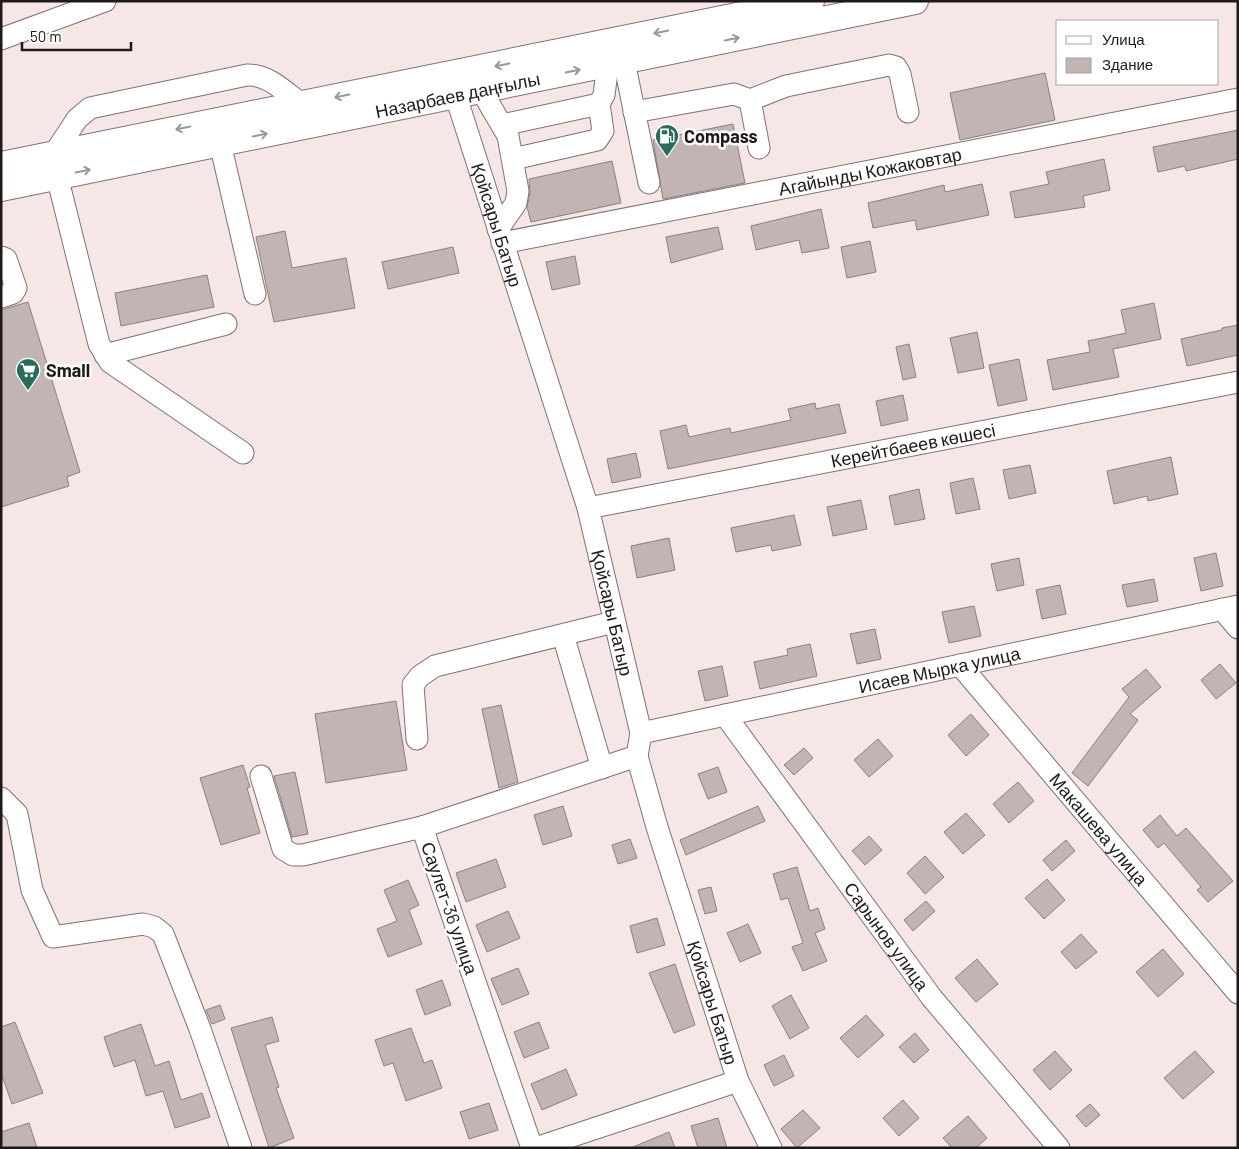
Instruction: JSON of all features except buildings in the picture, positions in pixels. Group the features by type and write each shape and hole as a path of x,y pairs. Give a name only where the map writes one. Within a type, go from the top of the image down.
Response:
{"main road":[{"name":"Назарбаев даңғылы","path":"1,165 55,165 220,143 812,1"},
{"name":"Назарбаев даңғылы","path":"1,188 55,165 300,104 452,86 481,90 915,1"}],"street":[{"path":"1,39 105,1"},
{"path":"512,159 597,140 603,131 599,104 616,62"},
{"path":"616,62 634,112 648,183"},
{"path":"750,100 786,86 889,65 896,67 900,74 908,112"},
{"path":"243,453 110,362 104,355 99,344 55,165 77,119 90,108 247,75 261,76 300,104"},
{"name":"Қойсары Батыр","path":"452,86 588,508 640,733 637,756 657,827 738,1081 771,1148"},
{"path":"481,90 508,136 518,191 516,203 500,236"},
{"path":"634,112 734,94 744,96 750,100 759,148"},
{"name":"Агайынды Кожаковтар","path":"500,236 1238,100"},
{"path":"502,125 599,104"},
{"path":"220,143 256,294"},
{"path":"1,257 6,259 16,288 13,293 1,297"},
{"path":"104,355 226,324"},
{"name":"Керейтбаеев көшесі","path":"588,508 1238,382"},
{"path":"1230,608 1238,628"},
{"name":"Исаев Мырка улица","path":"640,733 1230,608"},
{"path":"417,739 413,685 420,676 434,666 614,622"},
{"path":"563,635 602,768"},
{"name":"Макашева улица","path":"960,665 1238,993"},
{"name":"Сарынов улица","path":"726,715 932,998 1059,1148"},
{"name":"Саулет-36 улица","path":"532,1148 422,827 637,756"},
{"path":"261,776 283,848 293,855 303,855 422,827"},
{"path":"1,798 17,814 32,890 53,937 143,924 154,927 163,934 200,1029 241,1148"},
{"path":"536,1148 738,1081"}],"place":[{"name":"Compass","path":"667,157"},
{"name":"Small","path":"28,391"}]}
